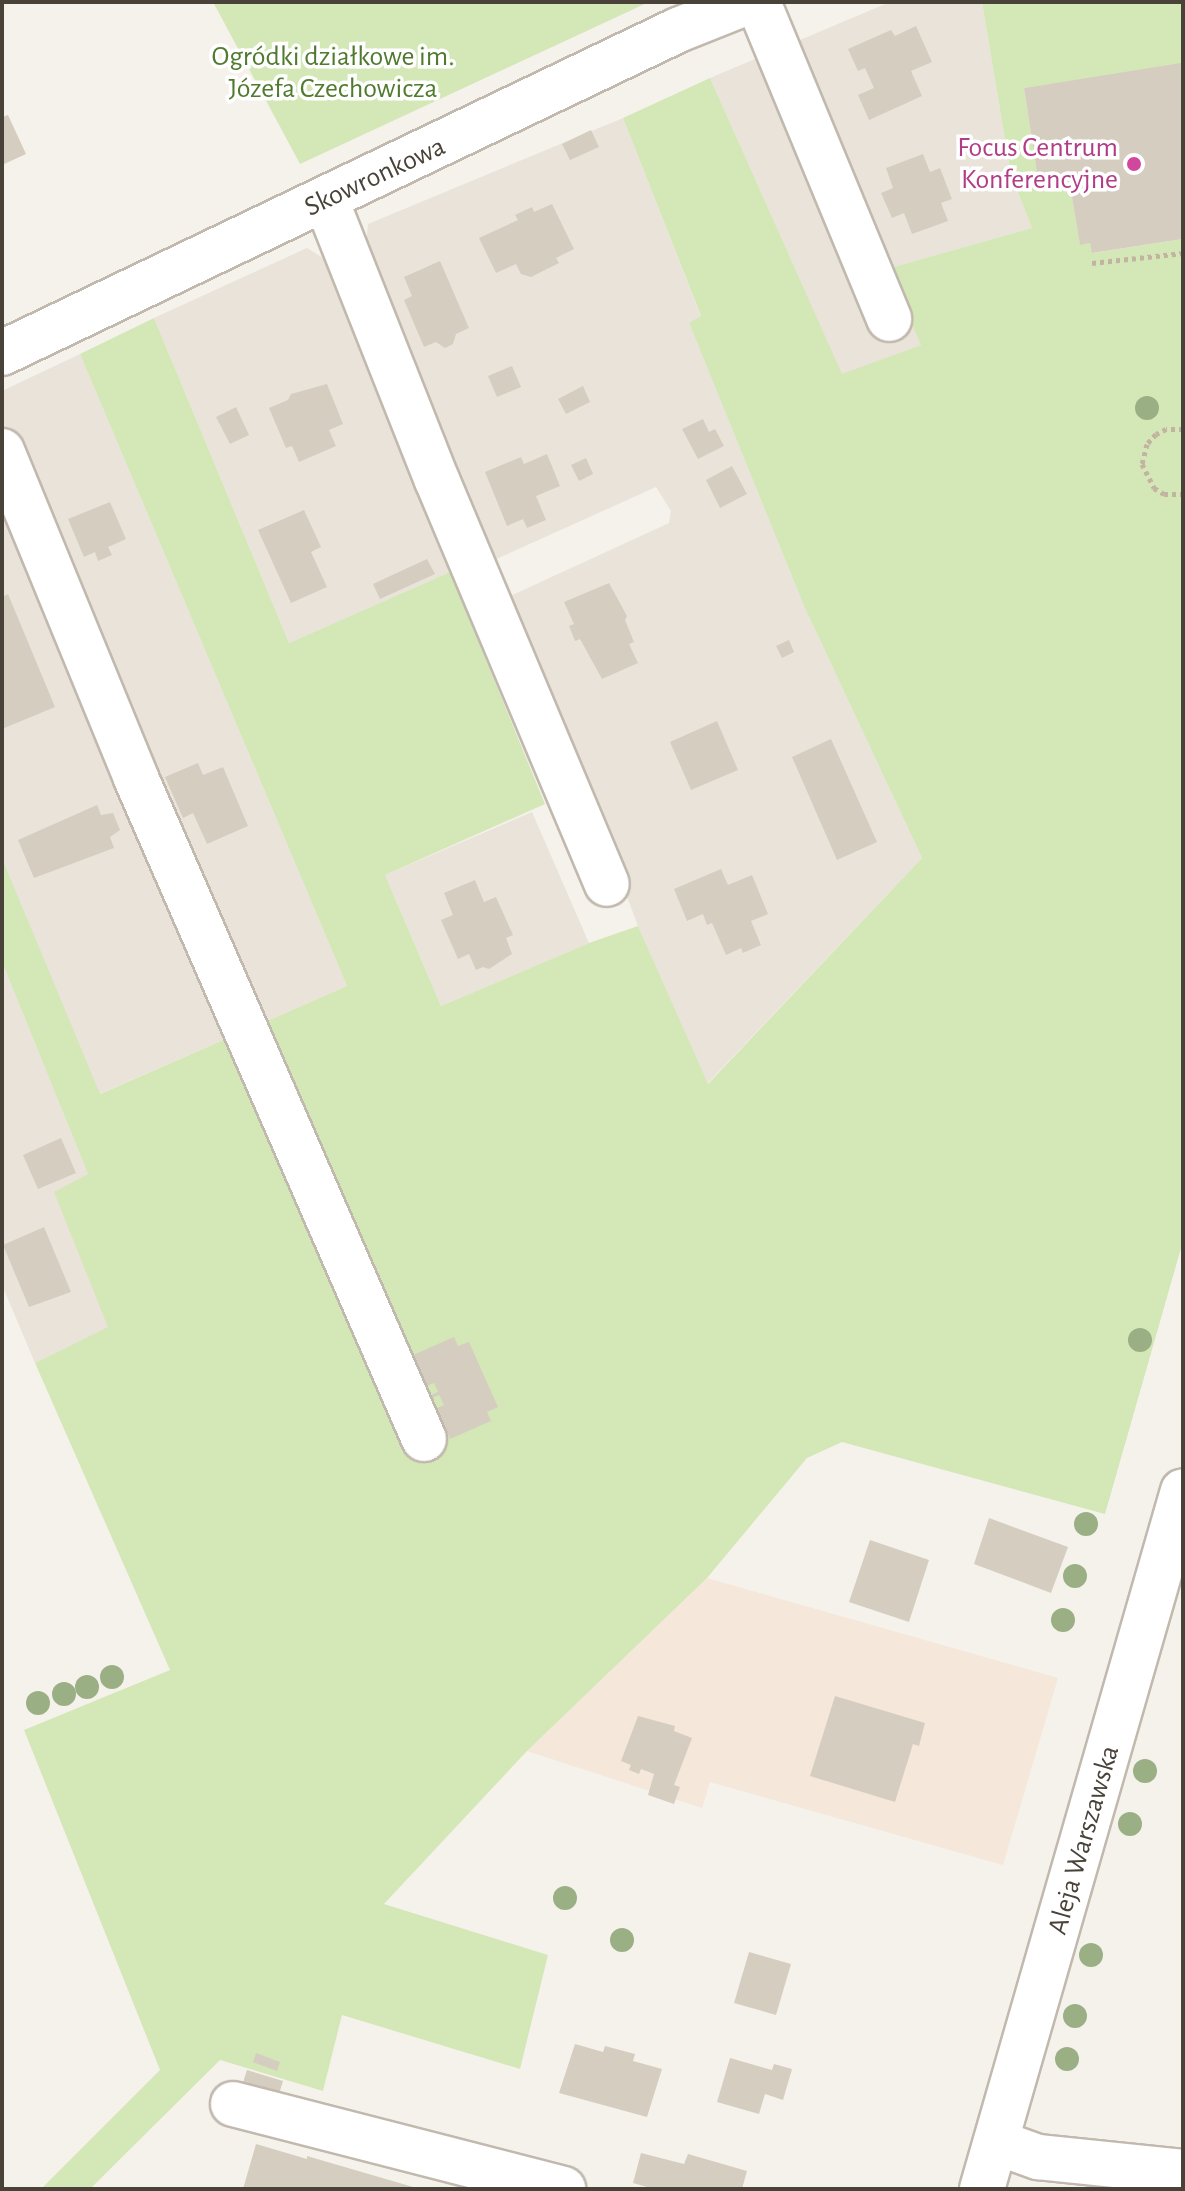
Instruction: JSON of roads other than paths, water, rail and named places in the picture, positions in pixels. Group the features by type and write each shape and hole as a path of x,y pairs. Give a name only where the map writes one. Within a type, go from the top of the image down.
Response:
{"street":[{"name":"Skowronkowa","path":"2,353 678,30 748,2"},
{"path":"758,2 889,319"},
{"path":"326,200 437,480 607,884"},
{"path":"2,451 136,778 424,1439"},
{"name":"Aleja Warszawska","path":"982,2189 1183,1491"},
{"path":"233,2104 563,2189"},
{"path":"996,2142 1038,2157 1183,2172"}],"place":[{"name":"Focus Centrum Konferencyjne","path":"1134,164"}],"park label":[{"name":"Ogródki działkowe im. Józefa Czechowicza","path":"333,73"}]}
